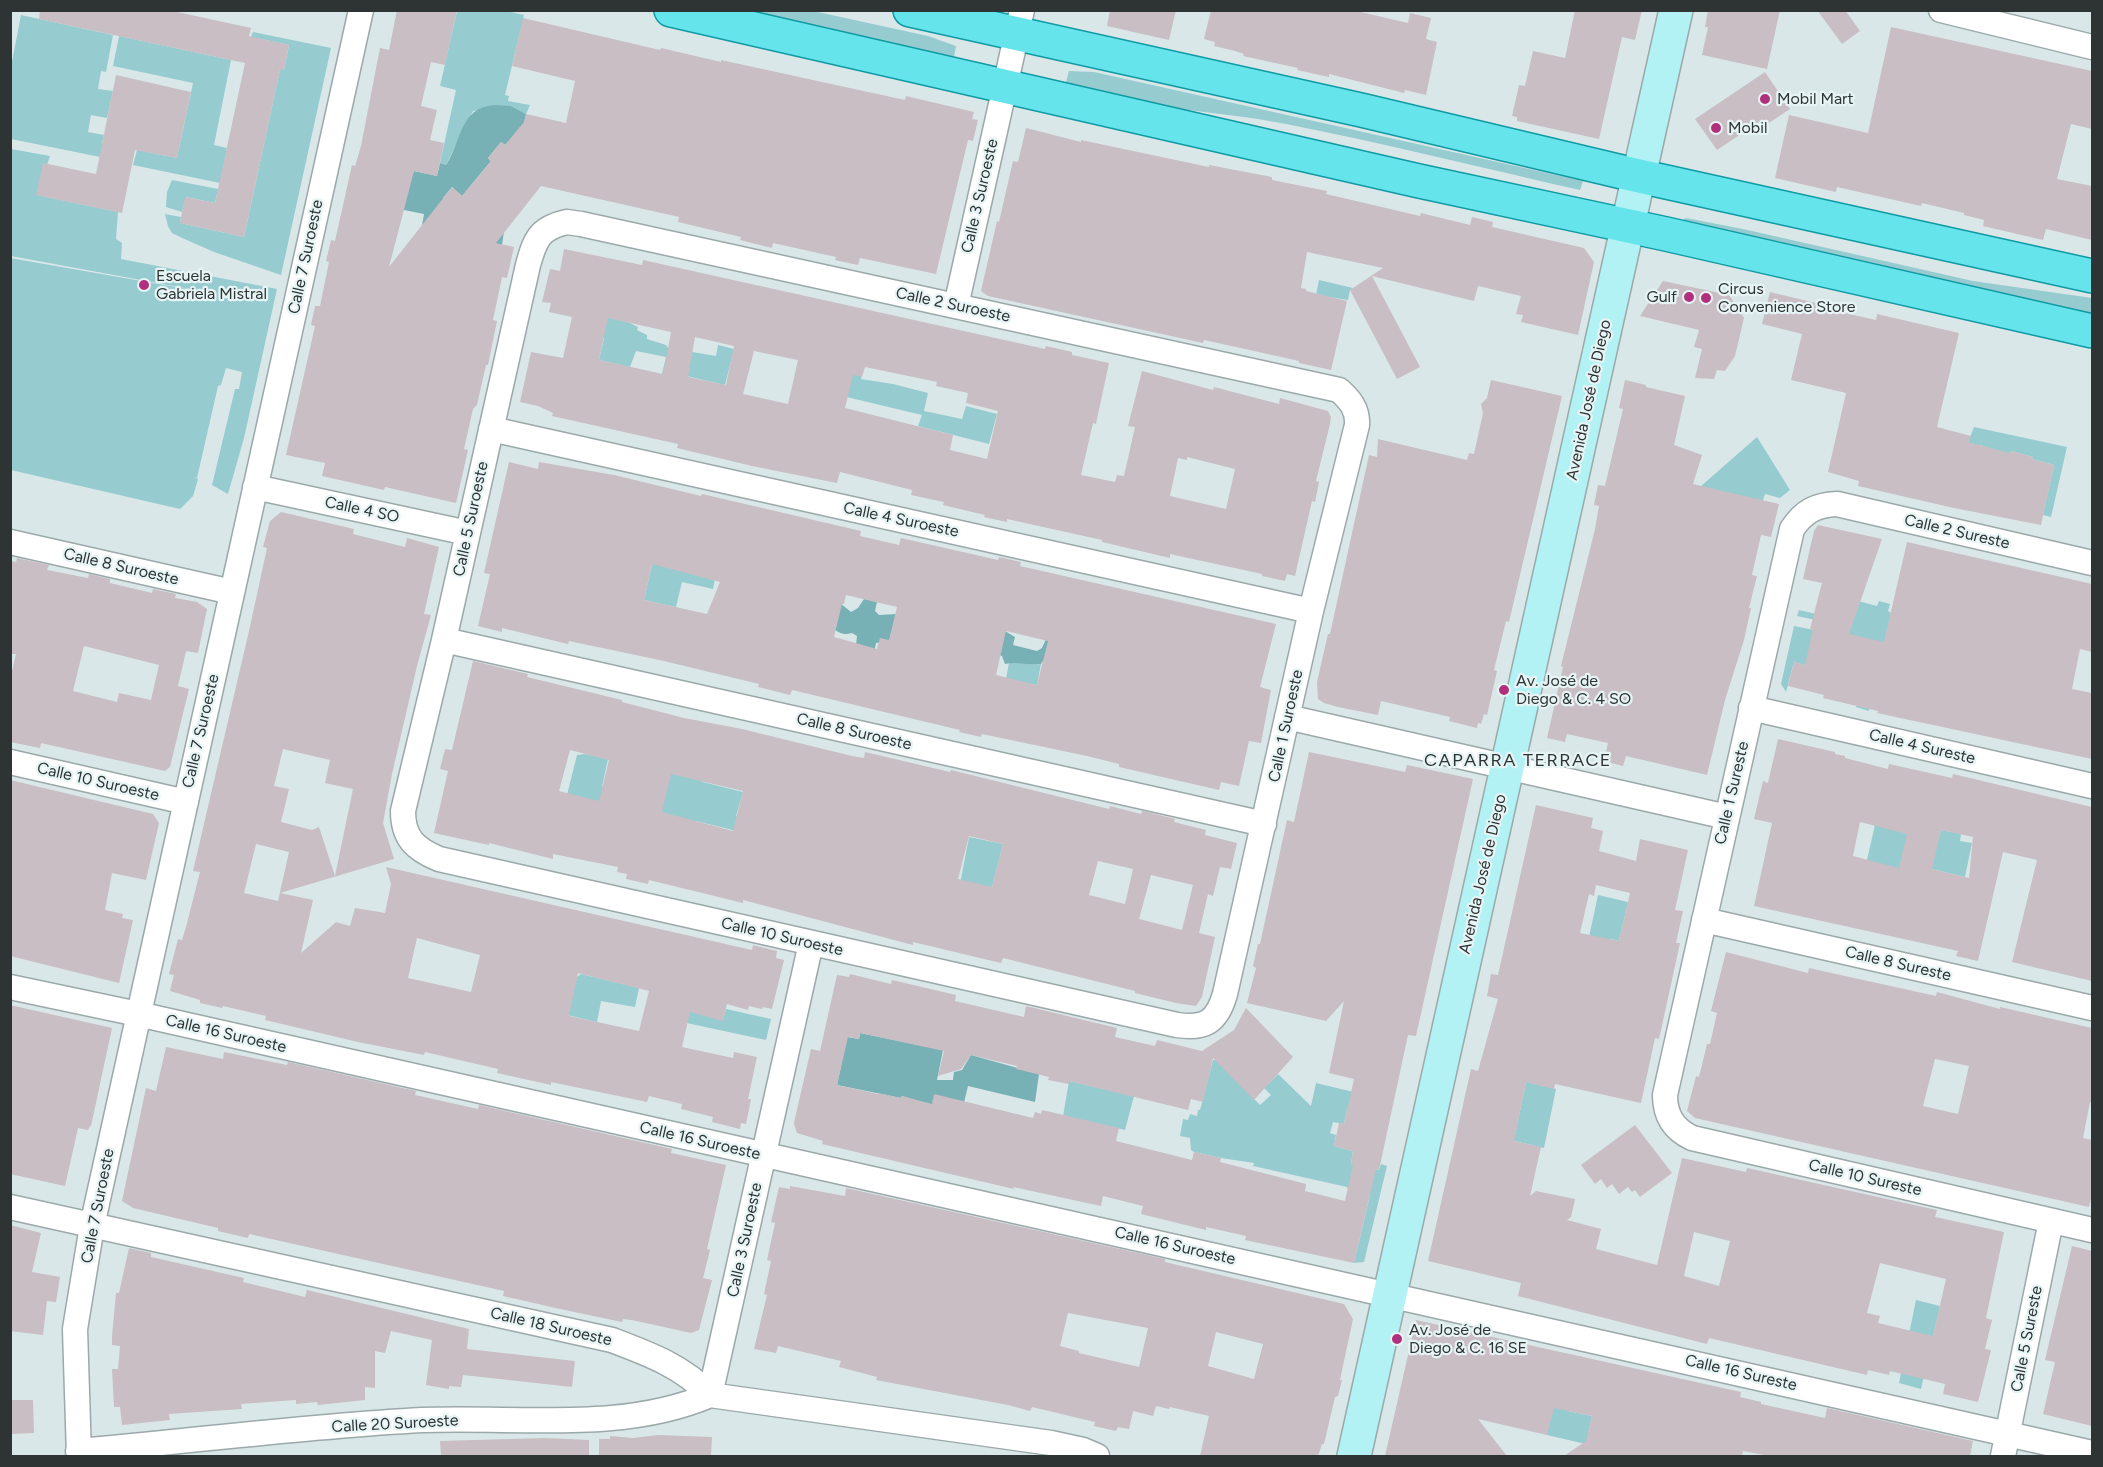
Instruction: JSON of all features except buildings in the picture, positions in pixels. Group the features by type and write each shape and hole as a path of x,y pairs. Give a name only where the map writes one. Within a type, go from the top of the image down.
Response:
{"main road":[{"path":"671,10 1419,181 1627,225 2092,331"},
{"path":"910,10 1019,22 1361,110 1639,176 2092,276"},
{"name":"Avenida José de Diego","path":"1354,1456 1676,10"}],"street":[{"name":"Calle 7 Suroeste","path":"78,1454 75,1329 92,1226 361,10"},
{"path":"1941,10 2092,47"},
{"name":"Calle 3 Suroeste","path":"956,306 1019,22"},
{"name":"Calle 2 Suroeste","path":"557,224 567,222 581,224 1339,390 1347,396"},
{"name":"Calle 5 Suroeste","path":"403,825 403,811 533,247 538,237 546,229 557,224"},
{"name":"Calle 1 Suroeste","path":"1177,1025 1194,1028 1205,1024 1220,1010 1225,994 1311,611 1357,425 1358,416 1347,396"},
{"name":"Calle 4 Suroeste","path":"491,429 1311,611"},
{"name":"Calle 4 SO","path":"255,487 468,533"},
{"name":"Calle 2 Sureste","path":"1821,505 1837,504 2092,563"},
{"name":"Calle 1 Sureste","path":"1665,1095 1792,529 1799,518 1821,505"},
{"name":"Calle 8 Suroeste","path":"10,542 232,592"},
{"name":"Calle 8 Suroeste","path":"444,640 1264,824"},
{"name":"Calle 4 Sureste","path":"1751,708 2092,786"},
{"path":"1287,717 1726,817"},
{"name":"Calle 10 Suroeste","path":"10,762 186,802"},
{"name":"Calle 10 Suroeste","path":"403,825 408,837 416,846 425,854 439,859 1177,1025"},
{"name":"Calle 8 Sureste","path":"1704,920 2092,1008"},
{"name":"Calle 3 Suroeste","path":"710,1395 811,943"},
{"name":"Calle 16 Suroeste","path":"10,987 1390,1294"},
{"name":"Calle 10 Sureste","path":"1665,1095 1665,1107 1672,1124 1682,1133 1692,1137 2092,1230"},
{"name":"Calle 18 Suroeste","path":"10,1207 612,1340 657,1356 699,1384 710,1395"},
{"name":"Calle 5 Sureste","path":"2005,1445 2051,1221"},
{"name":"Calle 16 Sureste","path":"1390,1294 2005,1445 2092,1453"},
{"path":"710,1395 1051,1443 1090,1453"},
{"name":"Calle 20 Suroeste","path":"78,1454 325,1427 424,1420 599,1419 653,1413 684,1406 710,1395"}],"shaded area":[{"path":"457,11 506,11 524,15 505,95 509,96 508,101 530,105 526,114 511,106 473,111 446,165 440,163 456,90 440,86"},
{"path":"727,11 813,11 928,36 956,46 954,57 936,56"},
{"path":"21,15 113,35 106,72 101,71 98,89 113,91 107,118 91,115 88,132 104,135 102,143 130,163 11,139 11,67"},
{"path":"253,32 331,48 281,275 214,252 172,233 165,214 181,217 180,223 244,237 280,70 284,70 289,45 251,37"},
{"path":"119,36 231,60 214,145 227,148 220,183 133,165 137,150 177,158 193,83 113,66"},
{"path":"1069,71 1094,72 1583,181 1580,190 1286,124 1120,99 1066,82"},
{"path":"511,106 526,114 523,128 505,145 501,142 488,158 491,161 462,196 452,187 443,198 465,217 504,231 502,245 422,226 424,214 399,209 414,171 437,176 440,163 446,165 468,119 483,107"},
{"path":"11,149 50,156 37,195 118,212 116,239 122,243 121,259 277,289 244,438 228,494 212,485 235,389 239,389 242,372 226,368 221,385 218,386 197,478 193,477 198,479 193,496 180,509 11,470 10,258 233,297 11,256"},
{"path":"172,180 218,189 215,203 186,197 182,212 166,207 167,192"},
{"path":"1686,218 1973,281 2092,298 2092,316 1682,225 1682,220"},
{"path":"1319,280 1353,288 1350,290 1348,300 1316,295"},
{"path":"575,308 630,323 647,335 647,339 666,345 668,348 716,356 718,345 734,349 725,385 682,375 681,378 662,374 666,357 636,351 630,367 599,360 604,338"},
{"path":"832,363 862,371 861,379 928,393 924,411 962,419 966,406 997,414 989,444 918,426 922,415 834,394"},
{"path":"1974,427 2067,447 2051,517 2043,515 2054,465 2011,451 2009,456 1980,445 1967,445"},
{"path":"1757,437 1790,490 1780,498 1765,494 1763,500 1692,494"},
{"path":"653,560 717,569 713,589 682,582 676,607 644,600"},
{"path":"864,599 877,602 875,611 879,615 897,614 889,641 876,643 871,667 856,645 857,636 835,630 840,603 851,612 858,608"},
{"path":"1858,601 1877,606 1879,601 1890,604 1888,611 1891,613 1869,711 1856,707 1858,700 1805,665 1794,662 1786,692 1781,684 1794,626 1814,630 1816,620 1797,616 1799,610 1842,620"},
{"path":"1005,631 1015,637 1013,645 1037,651 1042,648 1047,637 1072,668 1043,661 1041,664 1005,664 1002,656 996,654"},
{"path":"1009,663 1041,664 1037,685 1006,679"},
{"path":"585,754 608,759 602,787 672,769 703,782 743,792 736,816 752,822 749,834 696,821 692,834 565,803 577,755"},
{"path":"1899,823 1936,849 1941,830 1961,834 1960,841 1972,843 1965,877 1932,869 1896,880 1864,873 1875,825"},
{"path":"969,837 1003,844 992,887 960,884"},
{"path":"1598,895 1628,902 1619,941 1611,939 1610,942 1589,937"},
{"path":"581,974 639,988 635,1007 601,1001 597,1022 567,1015 577,977"},
{"path":"669,1002 723,1020 726,1009 771,1019 766,1040 668,1019"},
{"path":"860,1033 943,1050 937,1080 953,1080 954,1072 962,1070 971,1055 1039,1074 1035,1102 968,1086 961,1115 902,1096 901,1098 837,1085 847,1037 859,1039"},
{"path":"1213,1060 1216,1060 1260,1105 1271,1095 1264,1088 1278,1074 1311,1106 1316,1083 1362,1094 1347,1110 1344,1124 1333,1122 1330,1133 1336,1135 1334,1146 1353,1151 1351,1164 1379,1170 1381,1164 1387,1166 1364,1262 1354,1263 1370,1195 1348,1190 1347,1187 1253,1166 1254,1163 1194,1152 1191,1150 1190,1138 1180,1136 1183,1119 1188,1120 1190,1114 1197,1116 1200,1110"},
{"path":"1069,1081 1134,1096 1125,1130 1095,1123 1061,1128"},
{"path":"1526,1082 1556,1089 1544,1148 1490,1135 1515,1135"},
{"path":"1916,1300 1940,1306 1921,1389 1899,1383"},
{"path":"1573,1356 1581,1356 1568,1411 1592,1416 1587,1438 1683,1450 1682,1456 1663,1456 1665,1450 1652,1447 1649,1456 1637,1456 1547,1435 1550,1407"}],"place":[{"name":"Mobil Mart","path":"1765,99"},
{"name":"Mobil","path":"1716,128"},
{"name":"Escuela Gabriela Mistral","path":"144,285"},
{"name":"Gulf","path":"1689,297"},
{"name":"Circus Convenience Store","path":"1706,298"},
{"name":"Av. José de Diego & C. 4 SO","path":"1504,690"},
{"name":"Av. José de Diego & C. 16 SE","path":"1397,1339"}],"district":[{"name":"CAPARRA TERRACE","path":"1518,761"}]}
